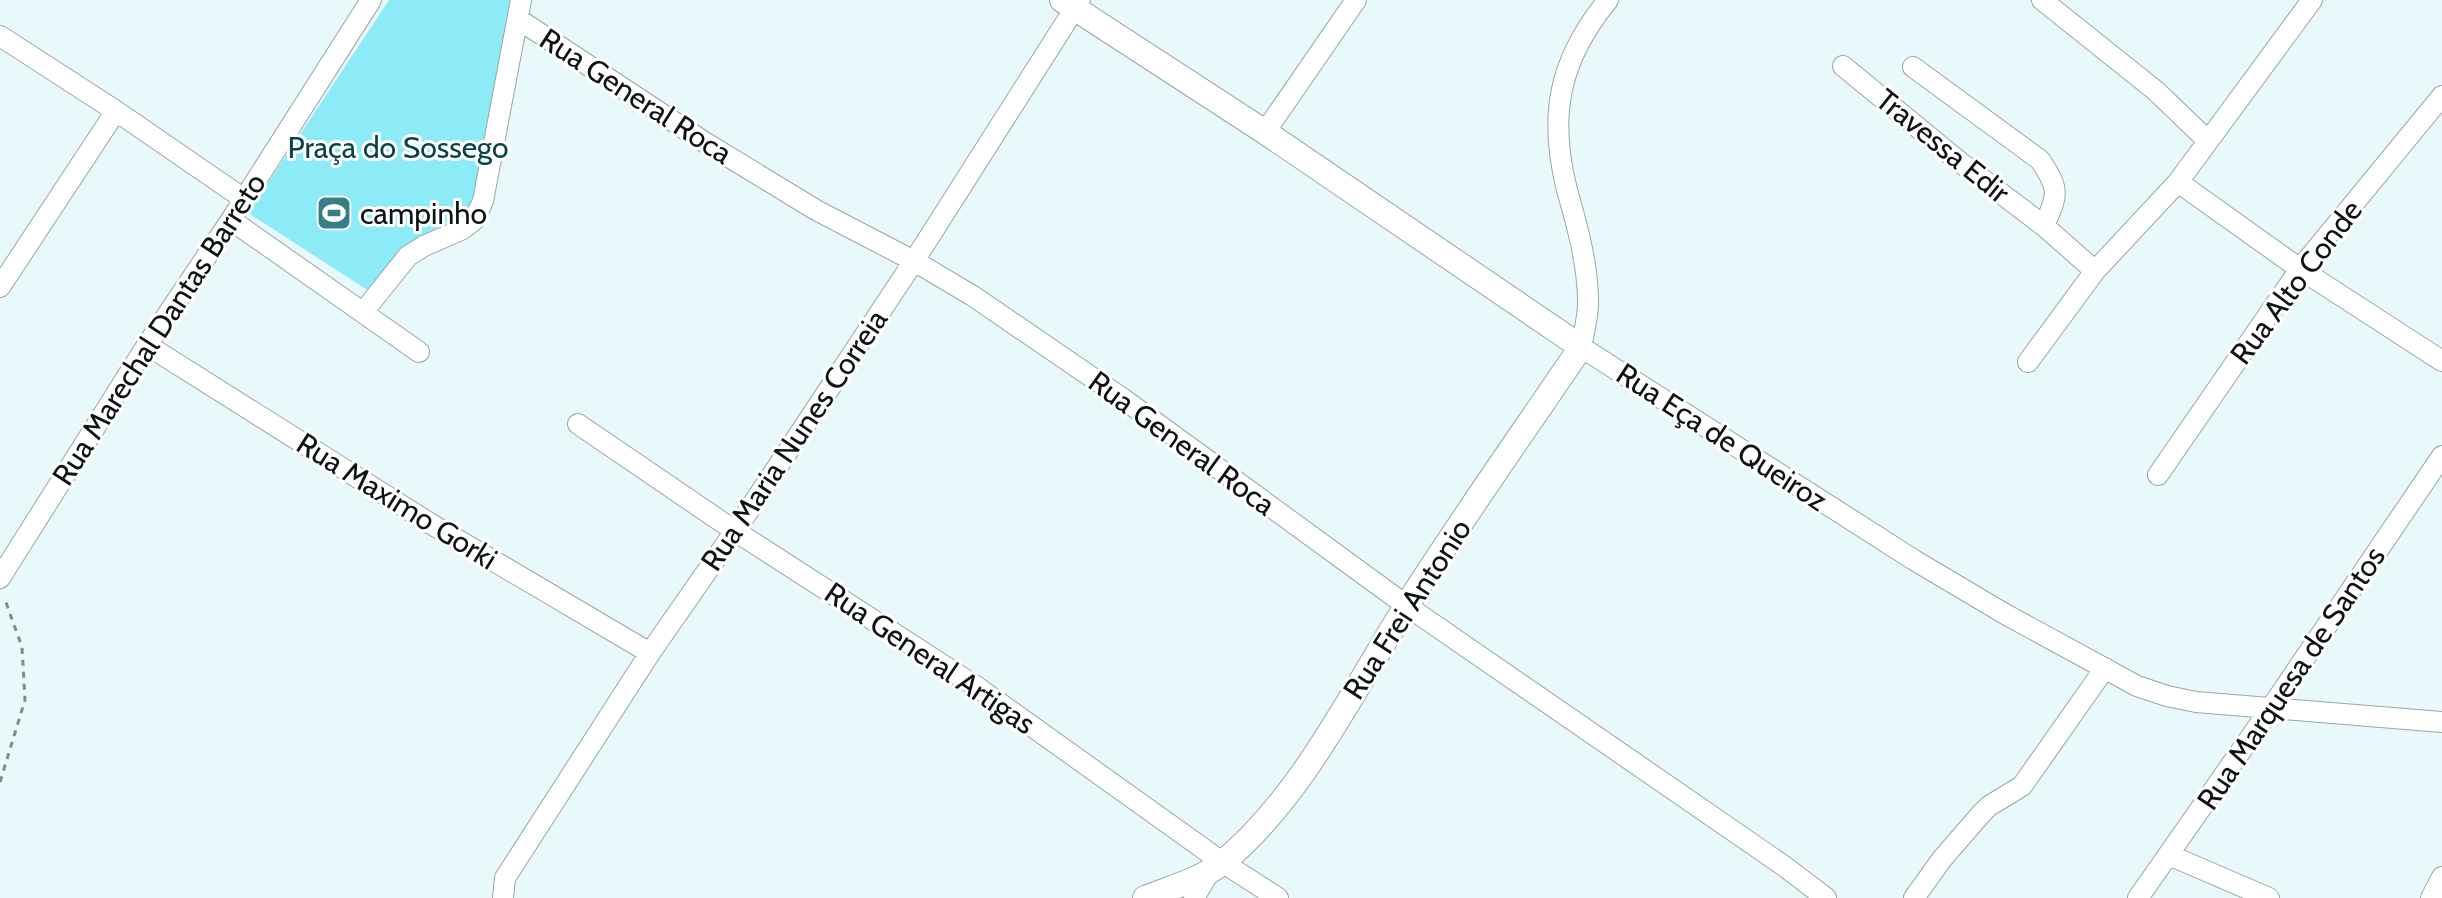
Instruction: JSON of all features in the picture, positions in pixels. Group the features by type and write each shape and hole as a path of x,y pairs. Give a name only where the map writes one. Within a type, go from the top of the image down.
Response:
{"street":[{"name":"Rua Marechal Dantas Barreto","path":"0,578 371,0"},
{"path":"1265,132 1356,0"},
{"path":"1581,347 1587,318 1587,286 1580,236 1561,162 1558,106 1571,60 1594,17 1608,0"},
{"path":"2042,0 2156,91 2208,141"},
{"path":"2028,362 2095,271 2178,182 2312,0"},
{"name":"Rua Eça de Queiroz","path":"1072,3 1581,347 1914,560 2137,686 2196,702 2442,722"},
{"name":"Rua Maria Nunes Correia","path":"504,888 650,653 914,261 1072,3"},
{"path":"364,311 408,256 463,229 474,220 483,201 520,10"},
{"name":"Rua General Roca","path":"520,10 706,143 804,203 973,296 1122,398 1407,606 1826,898"},
{"path":"0,36 244,199"},
{"name":"Travessa Edir","path":"1843,66 1961,163 2044,226 2095,271"},
{"name":"Travessa Edir","path":"1913,67 2040,160 2055,181 2055,201 2044,226"},
{"name":"Rua Alto Conde","path":"2158,475 2300,269 2442,96"},
{"path":"0,287 116,111"},
{"path":"2178,182 2300,269 2442,361"},
{"path":"231,220 419,352"},
{"name":"Rua Maximo Gorki","path":"147,345 431,524 650,653"},
{"name":"Rua Frei Antonio","path":"1194,898 1216,867 1258,829 1294,787 1407,606 1581,347"},
{"name":"Rua General Artigas","path":"578,424 735,531 977,687 1216,867 1278,898"},
{"name":"Rua Marquesa de Santos","path":"2138,898 2442,456"},
{"path":"1914,898 1942,859 1981,814 2022,786 2105,668"},
{"path":"2169,855 2269,898"},
{"path":"1145,898 1216,867"},
{"path":"2431,898 2442,877"}],"path":[{"path":"0,585 22,647 25,700 0,782"}],"green space":[{"name":"Praça do Sossego","path":"389,0 515,0 477,201 421,237 369,291 248,213"}],"place":[{"name":"campinho","path":"334,213"}]}
